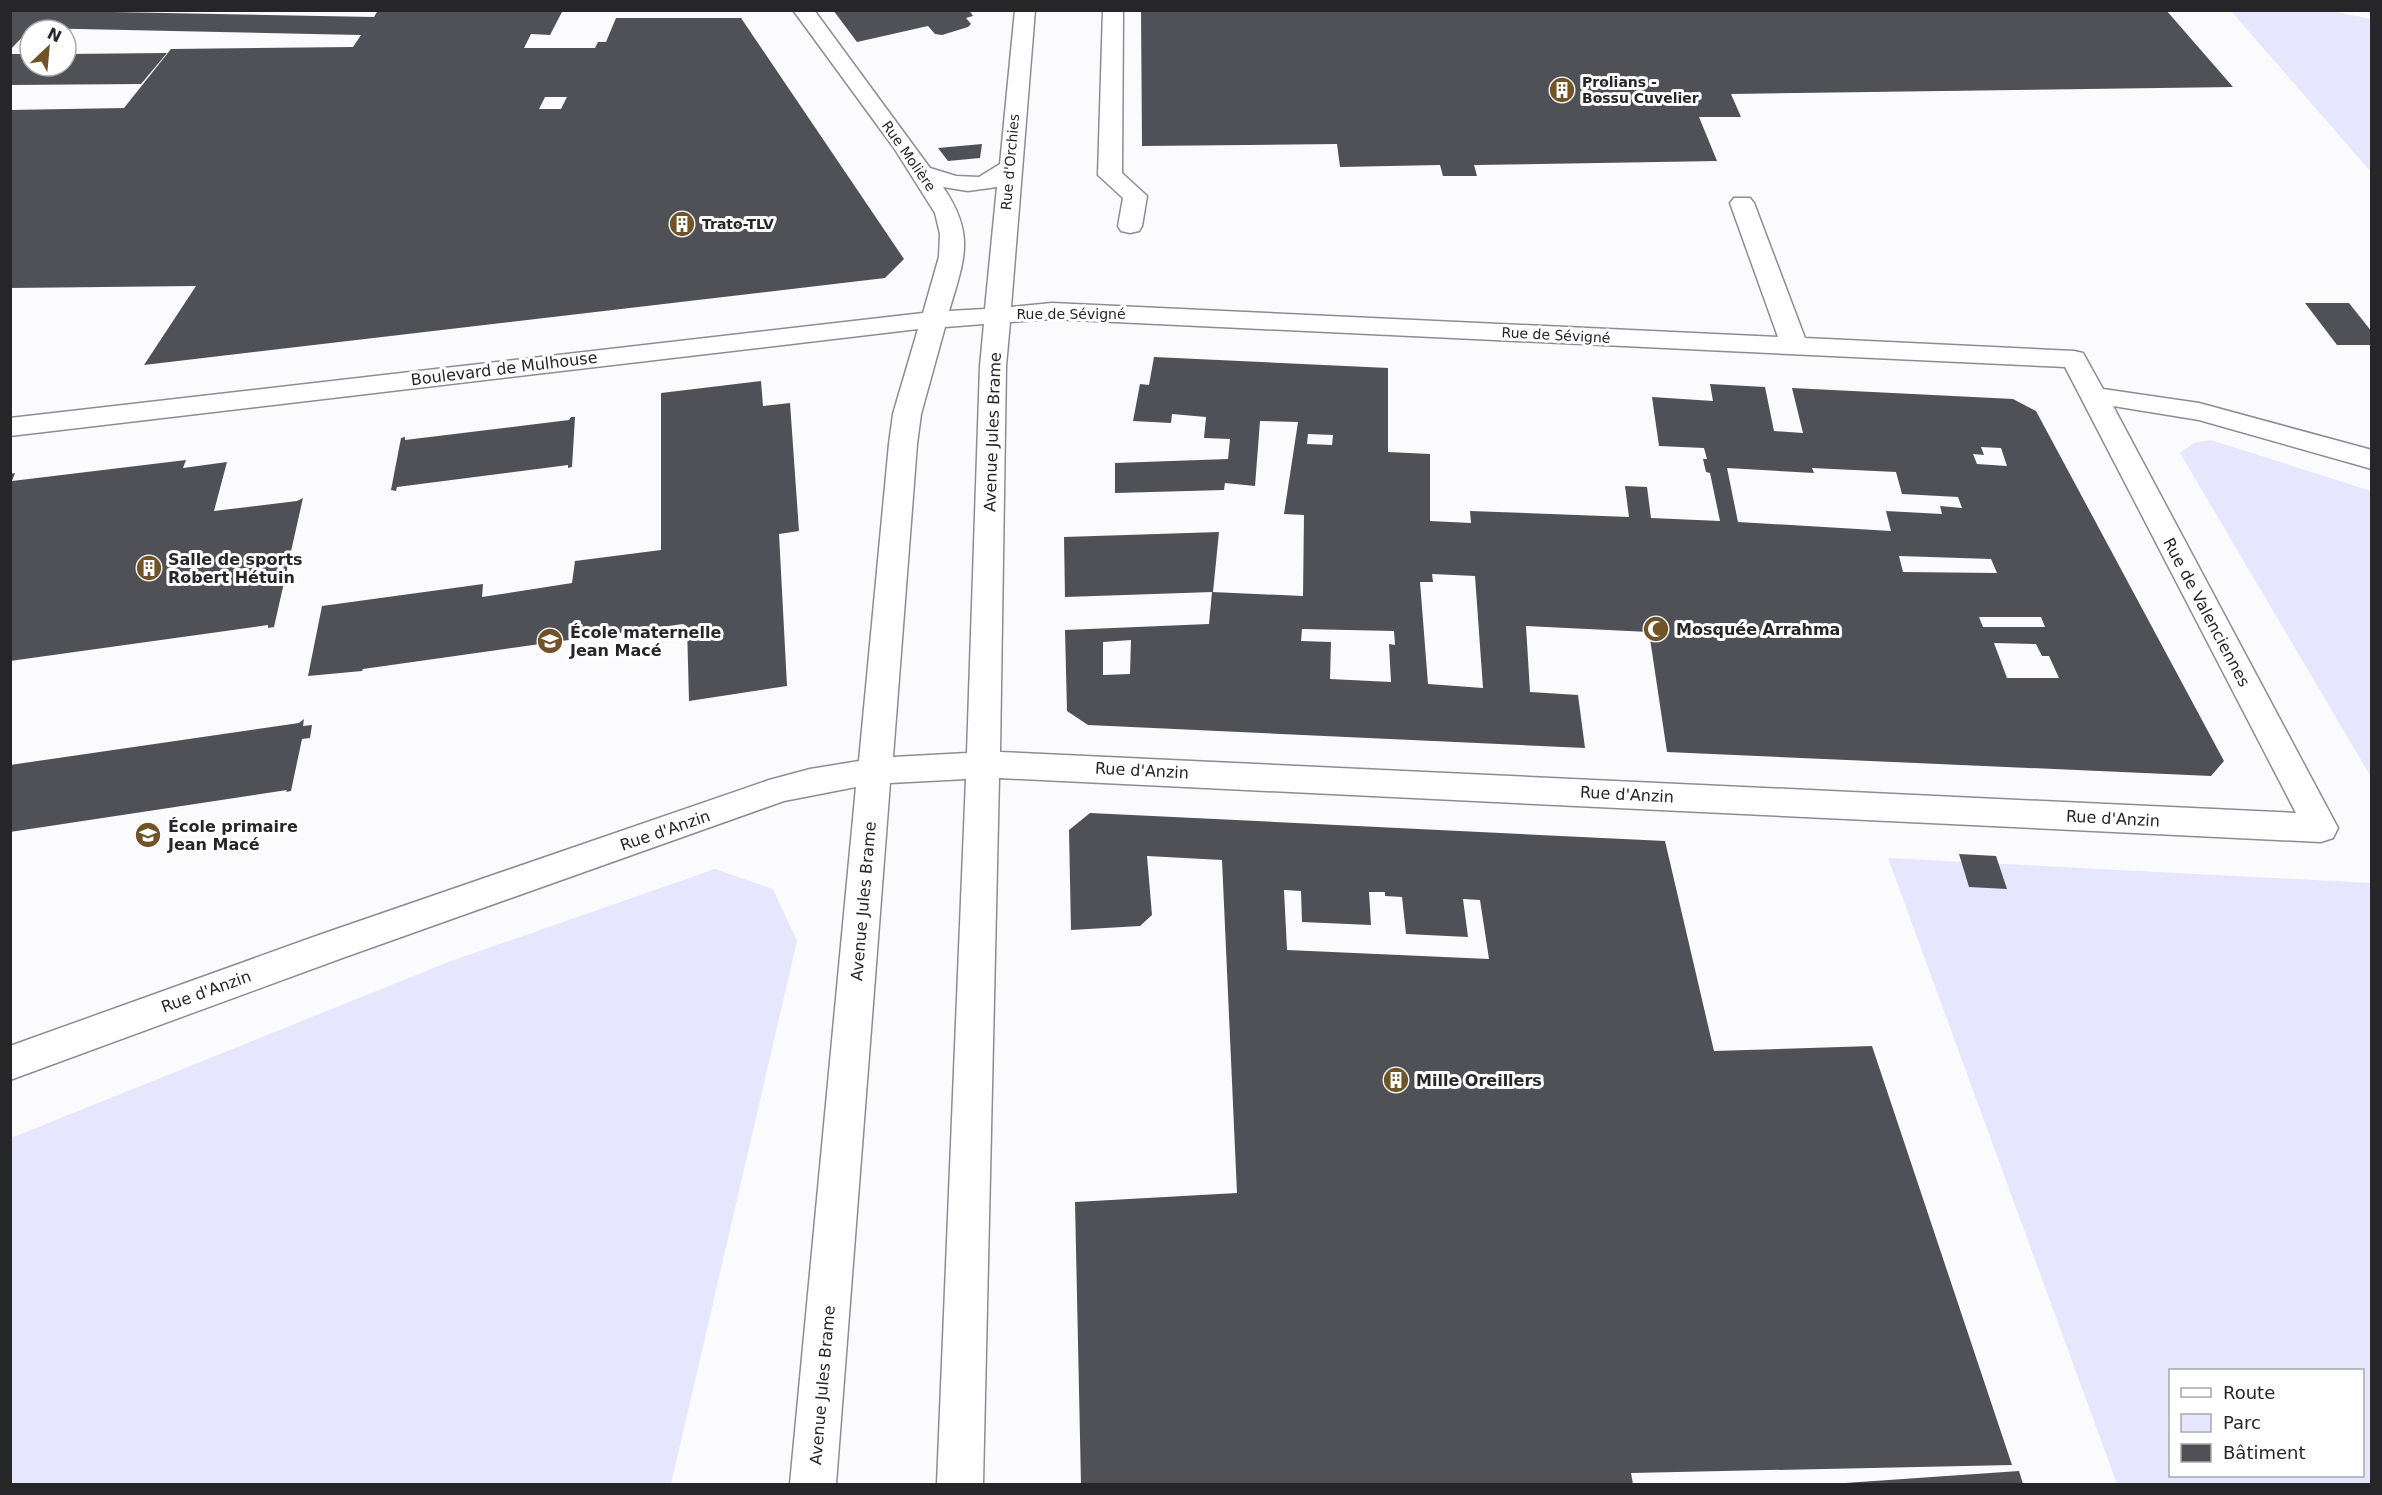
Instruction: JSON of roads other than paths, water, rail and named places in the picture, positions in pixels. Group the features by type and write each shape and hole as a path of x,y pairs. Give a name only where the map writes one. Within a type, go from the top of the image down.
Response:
{"street":[{"name":"Rue Molière","path":"803,10 922,173 949,214 952,239 950,264 932,320"},
{"name":"Rue d'Orchies","path":"998,314 1009,168 1025,10"},
{"path":"1113,10 1110,175 1135,196 1130,226"},
{"path":"922,173 950,183 979,184 1001,178 1009,168"},
{"path":"1742,203 1795,347"},
{"name":"Rue de Sévigné","path":"998,314 1052,311 1089,312 2073,359 2092,396"},
{"name":"Boulevard de Mulhouse","path":"10,427 696,345 998,314"},
{"name":"Avenue Jules Brame","path":"960,1485 993,366 998,314"},
{"name":"Avenue Jules Brame","path":"813,1485 903,444 907,414 932,320"},
{"path":"2092,396 2135,399 2189,408 2372,460"},
{"name":"Rue de Valenciennes","path":"2092,396 2321,828"},
{"name":"Rue d'Anzin","path":"10,1063 332,946 781,789 823,778 874,771 983,765 1031,765 2321,828"}],"place":[{"name":"Prolians - Bossu Cuvelier","path":"1562,90"},
{"name":"Trato-TLV","path":"682,224"},
{"name":"Salle de sports Robert Hétuin","path":"149,568"},
{"name":"Mosquée Arrahma","path":"1656,629"},
{"name":"École maternelle Jean Macé","path":"550,641"},
{"name":"École primaire Jean Macé","path":"148,835"},
{"name":"Mille Oreillers","path":"1396,1080"}]}
